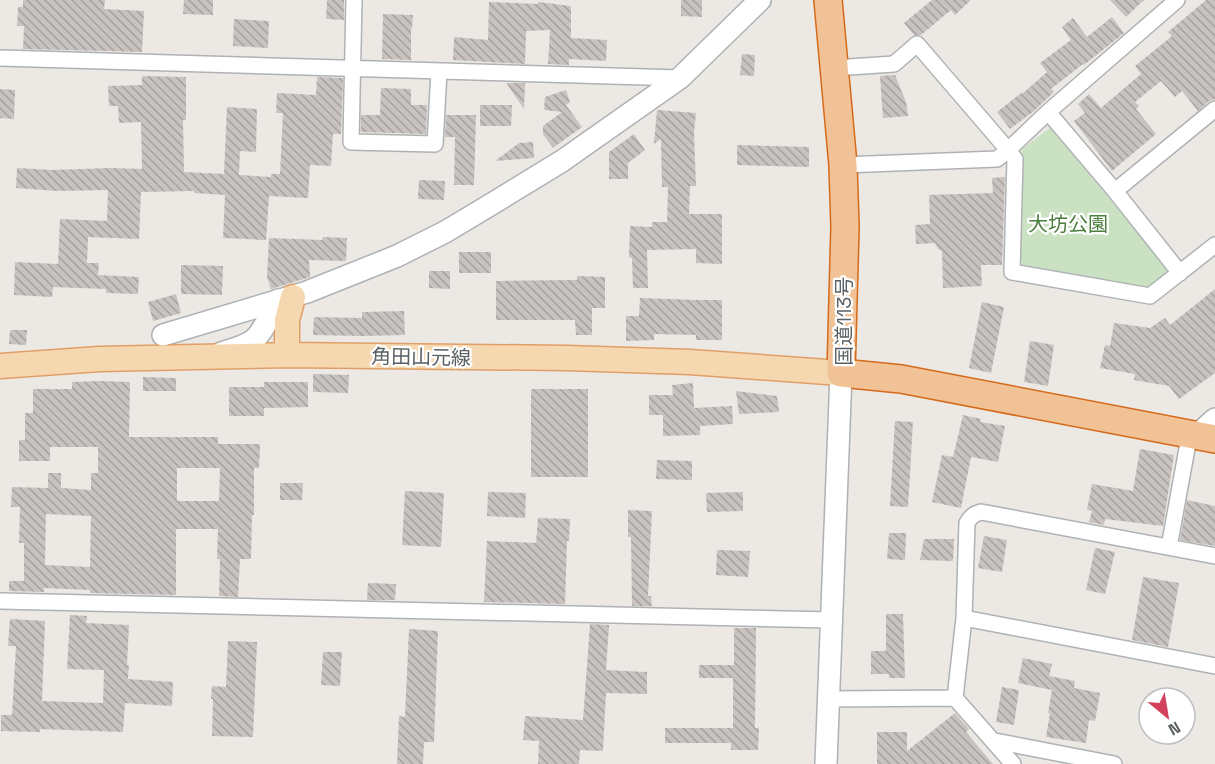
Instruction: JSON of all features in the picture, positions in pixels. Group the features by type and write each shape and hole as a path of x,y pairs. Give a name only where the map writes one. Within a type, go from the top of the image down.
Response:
{"highway":[{"name":"国道113号","path":"828,0 843,165 845,227 841,373 901,379 1209,431"}],"main road":[{"path":"285,299 288,320 287,355"},
{"name":"角田山元線","path":"0,366 99,359 287,355 567,358 690,362 841,373"}],"street":[{"path":"354,0 351,142 435,144 439,71"},
{"path":"163,335 285,299 397,256 445,232 562,161 680,78 760,0"},
{"path":"843,165 997,159 1177,0"},
{"path":"834,68 894,64 917,44 1015,159 1012,272 1150,296 1215,245"},
{"path":"0,58 680,78"},
{"path":"1115,191 1215,109"},
{"path":"1048,112 1180,273"},
{"path":"214,356 244,346 254,340 267,319 285,299"},
{"path":"826,764 841,373"},
{"path":"1169,547 1188,443 1209,431"},
{"path":"1013,764 956,698 964,618 967,523 970,517 981,512 1215,556"},
{"path":"0,602 831,620"},
{"path":"964,618 1215,666"},
{"path":"830,699 956,698"},
{"path":"994,741 1114,764"}],"green space":[{"name":"大坊公園","path":"1050,128 1170,271 1148,288 1023,265 1020,258 1022,149"}],"building":[{"path":"23,0 105,0 104,9 144,11 142,52 23,49 24,26 17,26 18,7 23,7"},
{"path":"184,0 213,0 213,15 183,14"},
{"path":"327,0 344,0 344,20 326,19"},
{"path":"681,0 702,0 702,17 681,16"},
{"path":"932,0 971,0 955,15 951,10 921,35 914,35 904,23"},
{"path":"1110,0 1144,0 1126,17"},
{"path":"1206,0 1215,0 1215,99 1209,101 1198,111 1182,91 1175,97 1161,81 1135,102 1139,106 1136,109 1156,134 1112,171 1074,121 1085,113 1078,104 1089,94 1101,108 1141,74 1135,66 1172,36 1168,32"},
{"path":"489,2 538,4 538,2 571,6 571,38 607,40 606,61 569,59 569,65 548,64 550,30 526,31 525,64 453,60 454,37 488,40"},
{"path":"383,14 413,15 411,60 382,59"},
{"path":"1112,17 1124,33 1051,89 1054,92 1010,129 997,112 1047,72 1040,63 1071,40 1062,27 1073,18 1087,37"},
{"path":"234,19 269,21 268,48 233,46"},
{"path":"742,54 755,55 754,76 740,75"},
{"path":"895,75 906,102 908,116 883,118 880,76"},
{"path":"142,76 186,77 186,120 183,120 184,172 224,174 227,107 257,109 256,152 240,151 239,175 271,177 271,174 280,174 283,113 276,113 277,93 316,95 317,77 343,78 341,134 333,134 331,166 310,165 308,198 269,196 266,240 223,238 225,195 194,193 194,191 141,192 139,239 88,237 87,263 99,263 98,275 139,277 138,294 106,293 106,289 53,287 52,297 14,295 15,262 58,264 60,219 107,221 108,190 57,191 16,188 17,168 142,169 141,122 119,123 118,106 109,106 108,86 142,85"},
{"path":"525,83 524,109 507,84"},
{"path":"381,88 411,89 411,105 427,105 426,134 361,132 361,115 380,115"},
{"path":"0,89 15,90 14,119 0,118"},
{"path":"566,90 570,102 566,105 582,127 553,148 543,134 543,126 562,112 544,110 545,97"},
{"path":"480,105 512,105 511,126 480,126"},
{"path":"657,110 696,113 694,132 696,186 690,186 689,214 722,214 722,264 696,263 696,249 647,250 648,288 633,288 632,258 629,257 630,226 652,227 652,222 667,222 668,187 662,187 661,139 654,144"},
{"path":"446,115 476,115 474,185 454,185 455,137 445,137"},
{"path":"634,134 645,150 628,163 628,179 609,179 609,152"},
{"path":"533,142 534,158 495,161 519,143"},
{"path":"737,145 809,147 809,167 737,165"},
{"path":"1005,177 1002,265 981,265 982,286 943,288 942,251 935,243 916,244 915,225 930,224 929,195 993,193 992,178"},
{"path":"419,180 445,181 444,200 418,199"},
{"path":"323,237 347,238 346,261 309,260 310,277 271,289 267,277 269,238 322,240"},
{"path":"459,252 491,252 491,273 459,273"},
{"path":"181,265 223,266 222,295 181,294"},
{"path":"429,271 450,271 450,289 429,288"},
{"path":"577,276 605,277 605,308 592,308 592,335 576,335 575,320 496,320 496,281 577,280"},
{"path":"1215,289 1215,373 1179,399 1169,386 1134,380 1135,374 1100,368 1105,345 1110,346 1114,323 1150,328 1165,318 1170,325"},
{"path":"176,294 181,313 153,321 148,302"},
{"path":"640,298 722,300 722,340 696,340 696,335 654,334 654,340 626,341 626,316 639,316"},
{"path":"982,302 1004,307 991,373 969,368"},
{"path":"404,311 405,335 313,335 314,317 362,318 362,312"},
{"path":"10,330 27,330 26,345 9,344"},
{"path":"1030,341 1054,345 1048,386 1024,382"},
{"path":"313,374 349,375 348,393 313,392"},
{"path":"143,377 176,378 176,391 143,391"},
{"path":"72,382 130,382 129,437 218,437 218,444 260,444 259,468 254,468 251,559 240,559 238,597 219,596 218,529 176,529 176,595 90,593 90,590 44,588 44,592 9,591 9,581 24,581 24,543 19,543 20,507 11,507 12,487 48,488 48,473 61,473 61,488 91,490 91,473 98,473 98,447 50,447 50,461 19,461 19,440 25,440 25,413 33,413 33,389 72,389","holes":["177,468 220,468 219,501 177,501","46,514 91,516 90,567 45,565"]},
{"path":"264,382 308,382 308,407 264,408 264,416 229,416 229,387 264,387"},
{"path":"693,383 694,408 732,406 733,424 700,426 700,435 663,436 663,415 649,415 649,395 673,395 672,385"},
{"path":"531,389 588,389 588,477 531,477"},
{"path":"736,391 777,396 779,412 739,414"},
{"path":"963,415 981,419 980,422 1005,426 998,462 971,457 961,508 932,502 942,455 953,457"},
{"path":"895,421 913,422 908,507 890,506"},
{"path":"1140,449 1174,455 1163,526 1105,519 1104,525 1089,522 1092,511 1087,510 1092,484 1133,491"},
{"path":"657,460 692,461 692,480 656,479"},
{"path":"280,483 303,483 302,500 280,500"},
{"path":"405,491 444,493 441,547 402,545"},
{"path":"488,492 526,493 525,518 487,516"},
{"path":"743,492 743,511 707,512 706,493"},
{"path":"1187,500 1215,506 1215,546 1180,540"},
{"path":"628,510 652,511 648,596 651,596 652,606 632,606 631,537 628,537"},
{"path":"538,518 570,519 565,604 484,602 487,541 536,543"},
{"path":"889,533 906,533 905,560 887,559"},
{"path":"984,536 1007,540 1002,572 978,568"},
{"path":"924,539 954,539 953,561 920,560"},
{"path":"1095,548 1115,552 1105,594 1086,590"},
{"path":"717,550 750,551 748,577 716,575"},
{"path":"1143,577 1179,583 1168,647 1132,640"},
{"path":"368,583 396,584 395,600 367,600"},
{"path":"886,614 903,614 905,678 889,678 889,674 871,674 871,651 886,651"},
{"path":"70,615 87,616 86,623 129,625 128,679 173,682 172,706 125,703 123,732 40,729 40,732 1,731 1,715 12,715 16,646 8,646 10,619 45,621 42,701 103,703 104,670 67,669"},
{"path":"590,624 609,625 606,670 647,672 647,694 606,693 603,751 580,750 579,764 538,764 539,741 523,740 525,716 583,720"},
{"path":"734,628 756,628 755,728 759,728 758,750 731,750 731,743 665,743 665,728 733,728 733,678 699,678 699,665 734,665"},
{"path":"409,629 438,631 434,742 424,742 423,764 397,764 399,716 405,717"},
{"path":"228,641 257,642 253,737 212,736 212,686 226,687"},
{"path":"323,652 342,652 340,686 321,685"},
{"path":"1023,658 1052,664 1049,676 1075,681 1074,688 1100,693 1095,721 1089,720 1086,743 1046,737 1052,690 1018,683"},
{"path":"1002,687 1019,690 1014,725 996,722"},
{"path":"955,713 969,729 966,732 993,764 877,764 877,732 907,732 907,751"}]}
